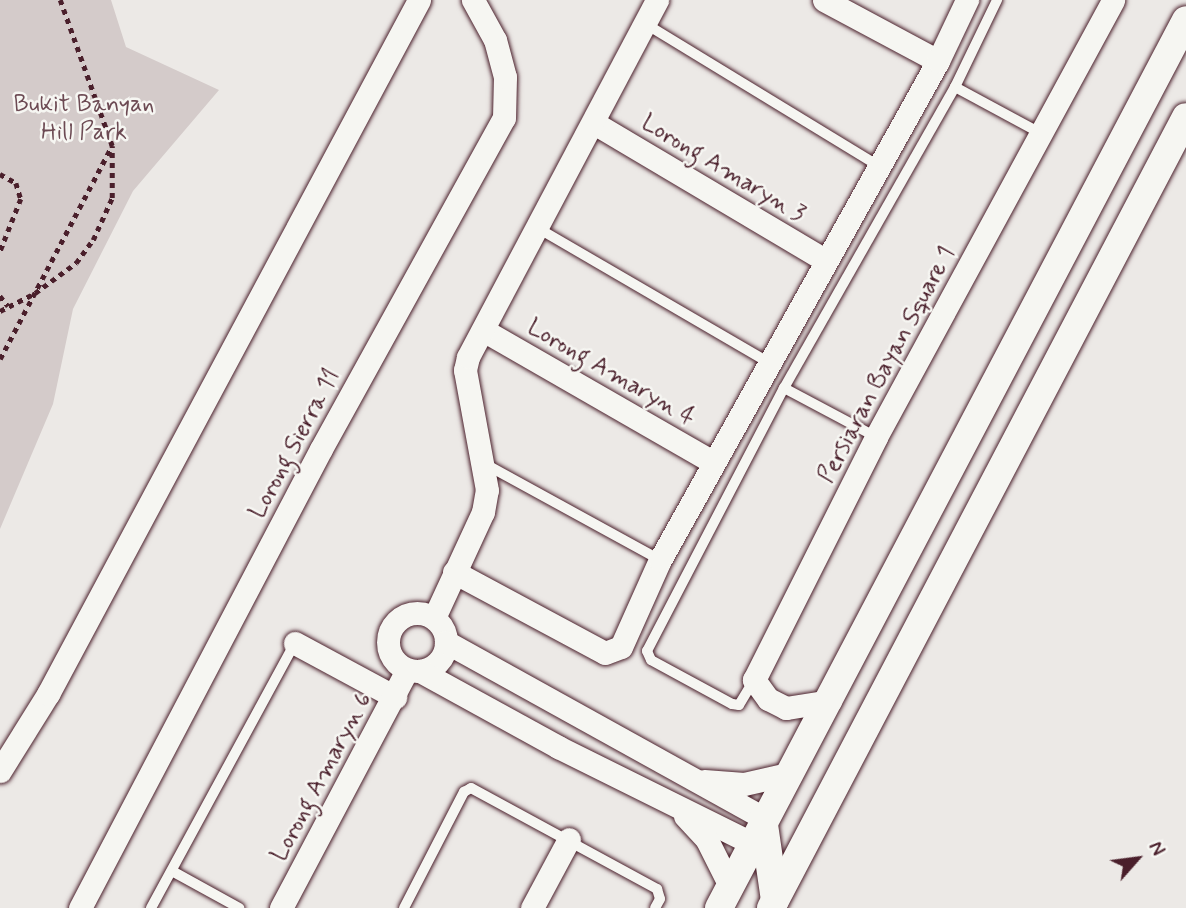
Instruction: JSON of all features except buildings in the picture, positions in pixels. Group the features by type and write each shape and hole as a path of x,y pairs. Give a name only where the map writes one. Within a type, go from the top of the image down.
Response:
{"street":[{"path":"0,771 48,694 419,0"},
{"name":"Lorong Sierra 11","path":"80,908 321,449 504,118 505,77 495,40 473,0"},
{"path":"434,618 482,512 487,490 465,370 536,227 594,123 657,0"},
{"path":"824,0 938,61"},
{"path":"454,572 605,653 621,647 660,561 877,165 938,61 967,0"},
{"name":"Persiaran Bayan Square 1","path":"754,680 876,437 1113,0"},
{"path":"725,897 1186,20"},
{"path":"773,904 1186,117"},
{"name":"Lorong Amaryn 3","path":"594,123 825,260"},
{"name":"Lorong Amaryn 4","path":"483,330 713,462"},
{"path":"434,618 407,614 388,633 393,659 676,806 760,833 823,806"},
{"path":"434,618 446,642 694,780 760,833 773,904"},
{"path":"414,671 442,658 446,642"},
{"path":"295,643 395,697"},
{"name":"Lorong Amaryn 6","path":"281,908 395,697 414,671"},
{"path":"754,680 768,699 786,708 830,701"},
{"path":"694,780 744,784 788,774"},
{"path":"676,806 707,840 725,897"},
{"path":"532,908 569,839"}],"lane":[{"path":"754,680 739,705 732,705 650,660 646,651 784,388 955,87 997,0"},
{"path":"646,24 877,165"},
{"path":"955,87 1042,134"},
{"path":"536,227 768,362"},
{"path":"784,388 876,437"},
{"path":"482,463 660,561"},
{"path":"151,908 295,643"},
{"path":"404,908 464,792 471,788 657,889 660,899 655,908"},
{"path":"172,871 239,908"}],"path":[{"path":"0,311 34,293 76,262 93,240 112,198 112,146 60,0"},
{"path":"0,359 112,146"},
{"path":"0,174 16,183 22,200 0,252"},
{"path":"0,296 8,306"}],"green space":[{"name":"Bukit Banyan Hill Park","path":"0,0 111,0 126,47 219,90 133,191 73,309 53,404 0,529"}]}
